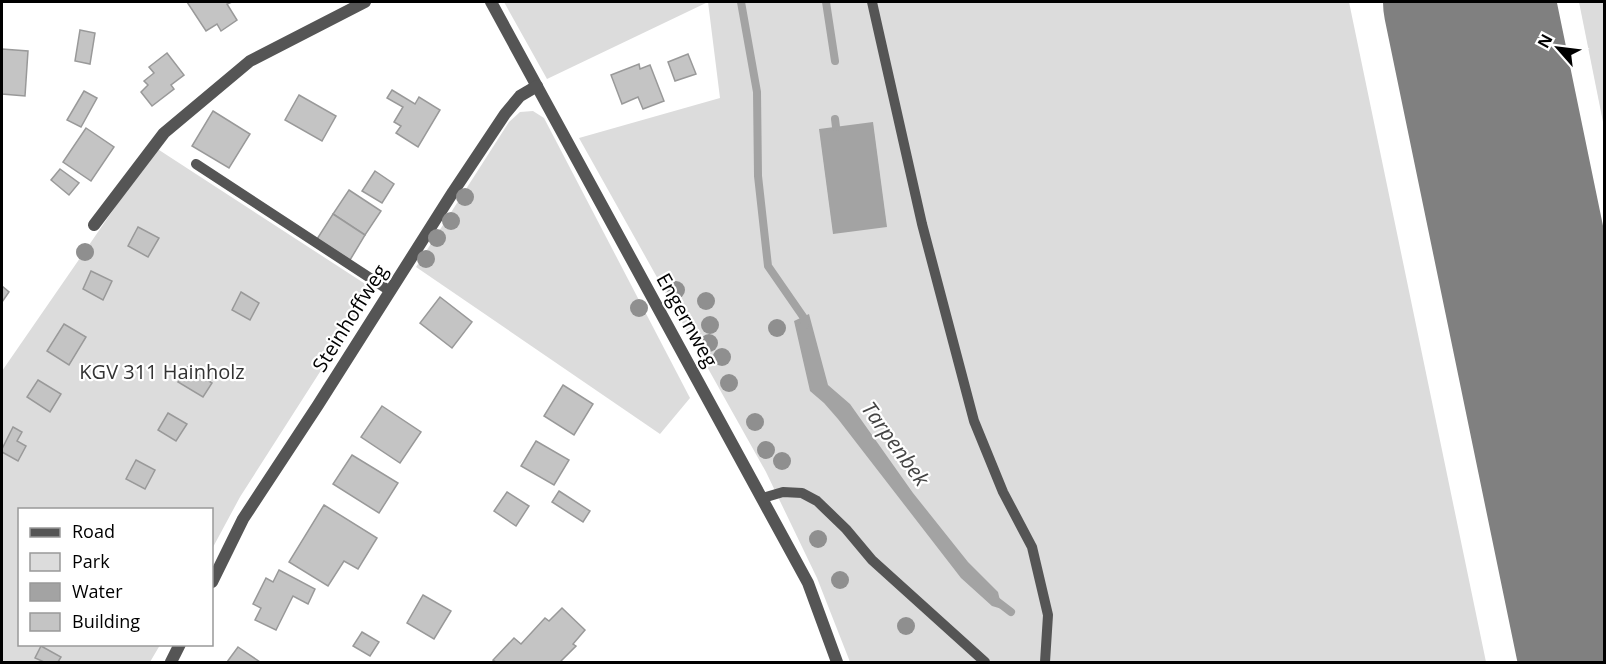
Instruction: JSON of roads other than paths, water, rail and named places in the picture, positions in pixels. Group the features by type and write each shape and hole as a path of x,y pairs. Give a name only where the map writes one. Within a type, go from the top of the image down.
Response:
{"street":[{"path":"94,225 164,133 250,61 365,2"},
{"name":"Engernweg","path":"491,2 808,583 837,663"},
{"name":"Steinhoffweg","path":"213,580 243,519 505,114 520,96 537,86"},
{"path":"171,663 180,646"}],"lane":[{"path":"872,2 922,224 974,421 1003,492 1032,547 1048,615 1045,663"},
{"path":"196,164 390,291"},
{"path":"763,498 783,492 802,493 817,501 846,529 872,560 985,663"}],"water":[{"path":"873,122 887,227 833,234 819,129"},
{"path":"809,314 828,385 850,404 913,493 968,562 998,592 1002,609 992,606 961,578 838,419 810,391 794,321"}],"waterway":[{"name":"Tarpenbek","path":"741,2 757,92 758,176 768,266 804,318 805,325"},
{"path":"826,2 835,61"},
{"path":"835,119 836,127"},
{"name":"Tarpenbek","path":"994,599 1011,612"}],"park label":[{"name":"KGV 311 Hainholz","path":"162,372"}]}
